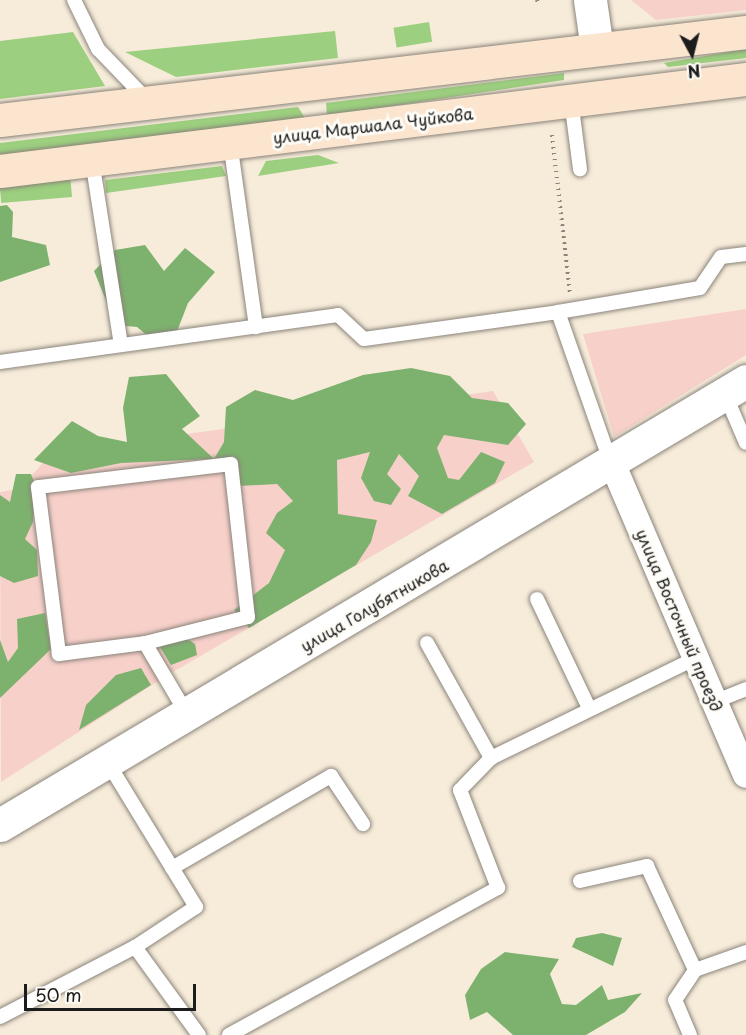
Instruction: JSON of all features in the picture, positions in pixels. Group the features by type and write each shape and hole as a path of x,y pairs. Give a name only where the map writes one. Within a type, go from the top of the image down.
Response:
{"main road":[{"path":"0,120 746,32"},
{"path":"587,98 597,49"},
{"name":"улица Маршала Чуйкова","path":"0,171 746,79"},
{"path":"298,85 308,113 306,133"}],"street":[{"path":"590,0 597,49"},
{"name":"улица Голубятникова","path":"0,825 613,465 735,388"},
{"name":"улица Восточный проезд","path":"613,465 746,775"}],"lane":[{"path":"74,0 98,49 150,102"},
{"path":"580,169 587,98"},
{"path":"230,142 256,327"},
{"path":"92,160 121,345"},
{"path":"0,362 338,315 364,339 558,312 700,288 721,257 746,254"},
{"path":"558,312 613,465"},
{"path":"735,388 746,443"},
{"path":"231,464 248,617 145,643 58,654 38,487 231,464"},
{"path":"537,599 589,708"},
{"path":"145,643 187,714"},
{"path":"427,643 491,758"},
{"path":"229,1035 498,888 460,790 491,758 589,708 696,658"},
{"path":"714,702 746,689"},
{"path":"0,1017 135,947 196,907 107,761"},
{"path":"172,868 331,776 363,824"},
{"path":"580,881 647,866 695,970"},
{"path":"135,947 200,1035"},
{"path":"690,1035 675,1000 695,970 746,952"}],"shaded area":[{"path":"631,0 746,0 746,10 656,20"},
{"path":"746,309 746,355 614,437 583,334"},
{"path":"493,391 534,462 166,676 1,782 0,492 19,489 52,453"}],"green space":[{"path":"429,22 432,42 397,47 393,28"},
{"path":"335,31 338,58 176,77 125,52"},
{"path":"73,32 105,86 0,99 0,41"},
{"path":"746,49 746,58 668,67 664,63"},
{"path":"564,73 564,80 327,116 326,103"},
{"path":"298,107 305,118 0,157 0,143"},
{"path":"318,155 339,163 258,176 266,161"},
{"path":"222,166 226,176 106,193 105,180"},
{"path":"70,174 72,197 1,203 0,180"},
{"path":"7,205 13,212 12,237 46,245 50,265 0,282 0,206"},
{"path":"145,245 164,271 185,248 215,272 188,303 174,339 155,342 137,327 116,325 94,271 115,250"},
{"path":"411,368 450,376 472,398 508,403 526,424 508,445 444,435 437,448 448,478 459,480 481,452 505,462 495,483 442,514 408,496 419,476 399,454 387,474 401,489 391,505 374,501 361,478 370,452 337,460 338,514 377,520 371,542 356,565 249,628 234,610 269,583 285,550 266,533 277,513 293,501 277,484 239,486 235,458 214,459 224,442 226,407 255,390 293,400 363,375"},
{"path":"166,374 200,416 182,429 214,459 121,463 71,473 34,460 72,421 98,436 127,442 123,408 129,377"},
{"path":"16,474 31,474 35,484 33,522 25,539 37,550 38,576 14,583 0,576 0,495 10,502"},
{"path":"45,613 51,649 0,698 0,640 8,662 18,648 17,619"},
{"path":"183,636 195,644 197,655 171,665 160,647"},
{"path":"141,668 151,685 79,730 86,705 116,675"},
{"path":"602,933 622,938 613,966 572,947 576,938"},
{"path":"505,952 559,959 550,974 562,1004 576,1005 602,985 608,1000 642,993 625,1012 586,1035 513,1035 487,1012 470,1020 465,995 481,969"}]}
